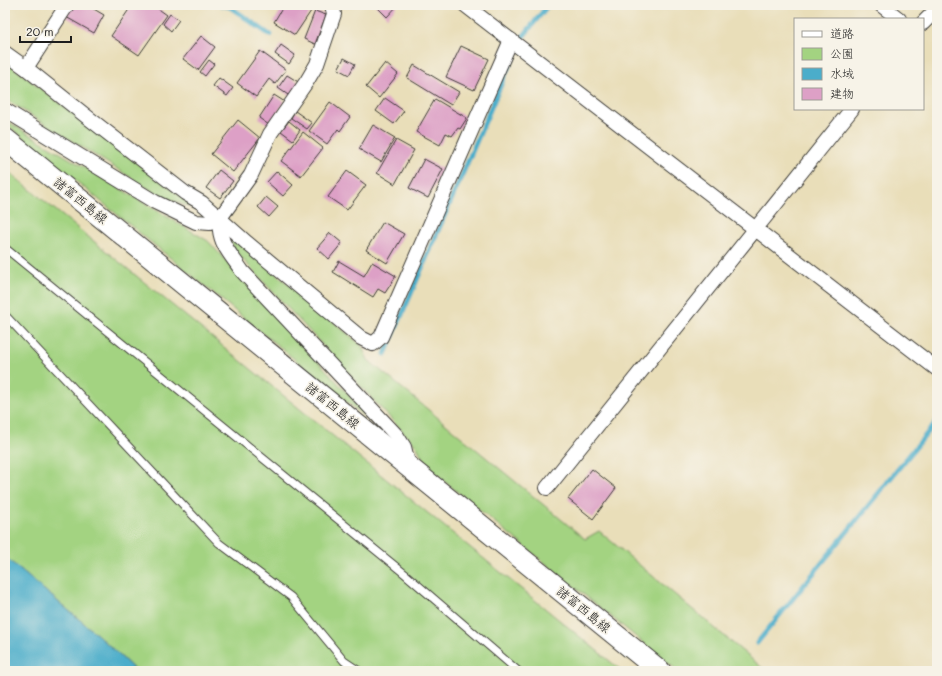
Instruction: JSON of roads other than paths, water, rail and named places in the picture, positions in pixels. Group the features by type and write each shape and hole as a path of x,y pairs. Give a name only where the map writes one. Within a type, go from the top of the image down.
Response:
{"main road":[{"name":"諸富西島線","path":"5,139 660,671"}],"street":[{"path":"26,68 67,5"},
{"path":"332,5 334,14 317,64 270,134 251,175 220,218 218,230 221,241 242,271 397,436 404,447 409,467"},
{"path":"465,5 937,369"},
{"path":"881,5 898,18"},
{"path":"924,22 937,9"},
{"path":"5,53 185,193 202,202 355,333 373,344 381,337 511,40"},
{"path":"5,110 155,202 196,222 210,223 220,218"},
{"path":"547,488 851,110"}],"lane":[{"path":"5,248 405,574 518,671"},
{"path":"5,315 219,543 291,597 344,661 359,671"}],"water":[{"path":"5,557 99,636 136,671 5,671"}],"waterway":[{"path":"222,5 230,7 270,35"},
{"path":"522,38 548,5"},
{"path":"385,354 514,54"},
{"path":"757,643 937,421"}]}
